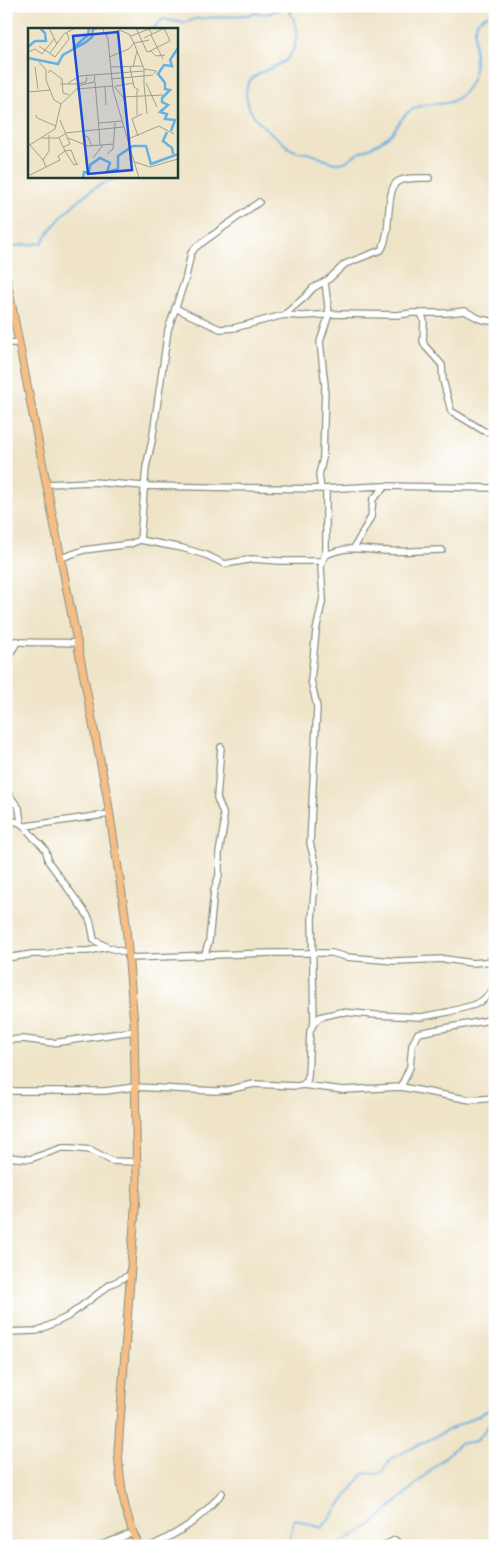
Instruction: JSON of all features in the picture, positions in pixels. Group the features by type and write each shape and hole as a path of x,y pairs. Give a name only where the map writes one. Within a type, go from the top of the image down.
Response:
{"main road":[{"path":"6,276 110,814 125,914 134,1032 137,1191 118,1451 120,1481 126,1511 139,1546"}],"street":[{"path":"284,315 313,288 324,282 345,264 381,250 384,246 389,220 392,189 397,182 406,179 429,178"},
{"path":"140,540 144,486 168,330 186,276 191,253 196,247 259,202"},
{"path":"314,1023 312,919 316,868 310,843 317,707 311,680 316,631 323,598 321,567 326,550 323,489 319,475 323,458 325,385 320,342 330,314 324,282"},
{"path":"175,308 220,329 234,328 284,315 397,315 465,311 480,319 495,322"},
{"path":"421,313 424,321 423,341 425,346 442,365 451,411 484,431 495,434"},
{"path":"6,343 19,343"},
{"path":"47,484 92,482 144,486 323,489 386,486 495,488"},
{"path":"354,548 371,517 373,499 386,486"},
{"path":"61,558 84,550 130,544 140,540 182,548 206,555 225,564 253,559 280,561 323,558 334,551 354,548 388,551 442,550"},
{"path":"6,640 33,644 54,642 78,643"},
{"path":"6,660 18,642"},
{"path":"205,954 208,945 214,891 219,875 219,854 224,825 223,813 217,798 221,747"},
{"path":"6,791 19,808 24,825 35,839 43,845 47,852 48,861 88,916 94,940 129,955 190,956 205,954 332,953 346,957 395,961 445,959 472,963 495,961"},
{"path":"6,820 24,825 110,814"},
{"path":"6,958 32,954 48,954 59,951 88,951 107,947"},
{"path":"302,1085 307,1081 310,1031 320,1017 330,1013 341,1012 420,1016 448,1012 474,1005 483,1000 495,988"},
{"path":"400,1088 410,1067 412,1046 418,1033 495,1019"},
{"path":"6,1040 23,1039 54,1043 134,1032"},
{"path":"6,1091 105,1091 135,1087 216,1091 254,1084 302,1085 343,1090 400,1088 471,1100 495,1098"},
{"path":"6,1157 30,1159 62,1148 71,1148 91,1150 112,1161 137,1162"},
{"path":"6,1332 37,1331 67,1317 111,1284 130,1275"},
{"path":"151,1546 192,1524 206,1513 222,1494"},
{"path":"98,1546 133,1532"},
{"path":"383,1546 394,1540 402,1546"}],"waterway":[{"path":"154,28 163,19 184,23 195,19 257,13 268,14 285,6"},
{"path":"287,6 297,28 293,50 287,59 259,73 248,83 246,91 247,101 256,119 290,148 336,163 345,162 383,140 392,133 411,110 419,106 447,103 461,95 472,79 475,61 475,34 478,21 495,13"},
{"path":"6,247 42,243 61,217 78,201 104,183 120,178"},
{"path":"288,1546 294,1519 322,1528 364,1473 380,1474 392,1458 495,1407"},
{"path":"335,1546 374,1523 459,1444 476,1441 491,1423 495,1424"}]}
